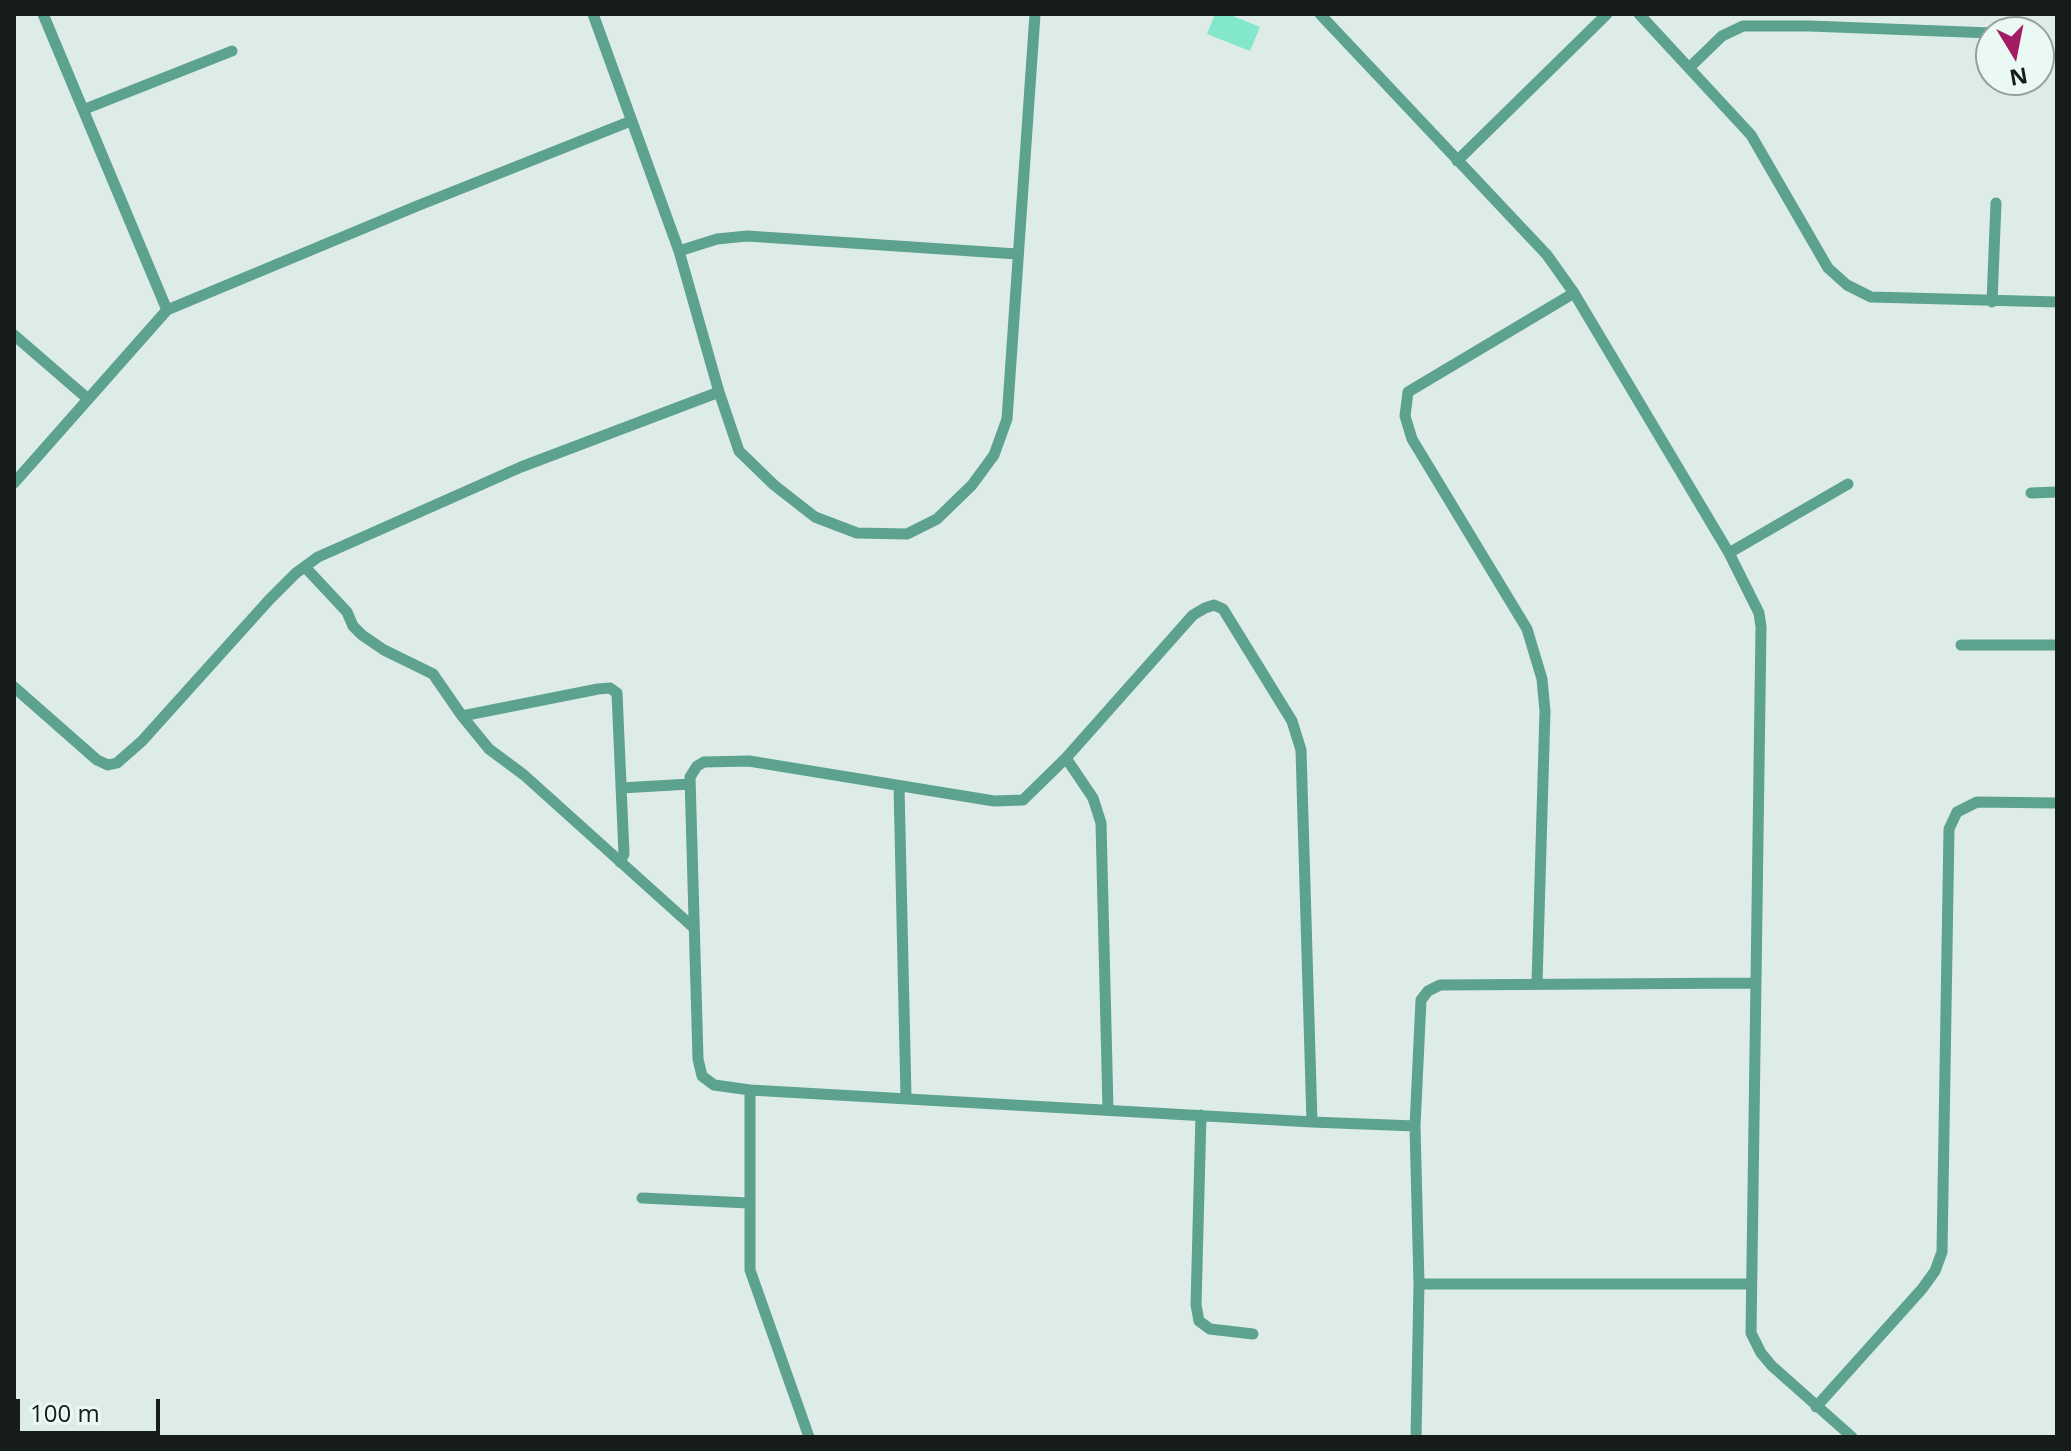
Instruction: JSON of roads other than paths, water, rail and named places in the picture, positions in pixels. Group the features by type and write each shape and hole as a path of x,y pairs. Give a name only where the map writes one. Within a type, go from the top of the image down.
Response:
{"street":[{"path":"43,14 167,310"},
{"path":"593,14 679,251 739,451 774,485 815,517 857,533 907,534 937,519 972,485 994,455 1007,419 1035,14"},
{"path":"1320,14 1547,255 1574,293 1729,553 1755,604 1761,627 1751,1333 1761,1353 1852,1437"},
{"path":"1457,161 1607,14"},
{"path":"1639,14 1751,135 1828,268 1847,285 1871,297 2057,302"},
{"path":"1690,67 1722,36 1743,26 1975,32"},
{"path":"85,109 232,51"},
{"path":"14,483 167,310 631,121"},
{"path":"1992,302 1996,203"},
{"path":"679,251 717,239 747,236 1017,254"},
{"path":"1537,983 1545,711 1542,679 1527,629 1412,439 1405,416 1408,392 1574,293"},
{"path":"14,335 88,399"},
{"path":"14,687 97,760 108,765 117,763 142,741 269,600 318,557 521,467 719,392"},
{"path":"1729,553 1848,484"},
{"path":"2031,493 2057,492"},
{"path":"305,567 347,612 353,626 362,635 384,650 433,674 489,749 524,775 694,928"},
{"path":"1312,1122 1301,750 1292,721 1223,609 1214,605 1193,615 1066,758 1023,800 994,801 749,761 704,762 690,777 698,1059 702,1076 714,1085 750,1090 1312,1122 1415,1126"},
{"path":"1961,645 2057,645"},
{"path":"462,716 610,688 617,693 624,854 620,862"},
{"path":"1066,758 1093,798 1101,823 1108,1109"},
{"path":"621,788 690,784"},
{"path":"899,786 906,1097"},
{"path":"1816,1407 1922,1289 1935,1271 1942,1252 1949,829 1957,812 1977,802 2057,803"},
{"path":"1416,1437 1419,1284 1415,1126 1421,1000 1428,991 1440,985 1756,983"},
{"path":"750,1090 750,1270 809,1437"},
{"path":"1201,1115 1196,1305 1199,1321 1210,1329 1253,1334"},
{"path":"642,1198 749,1203"},
{"path":"1419,1284 1750,1284"}]}
